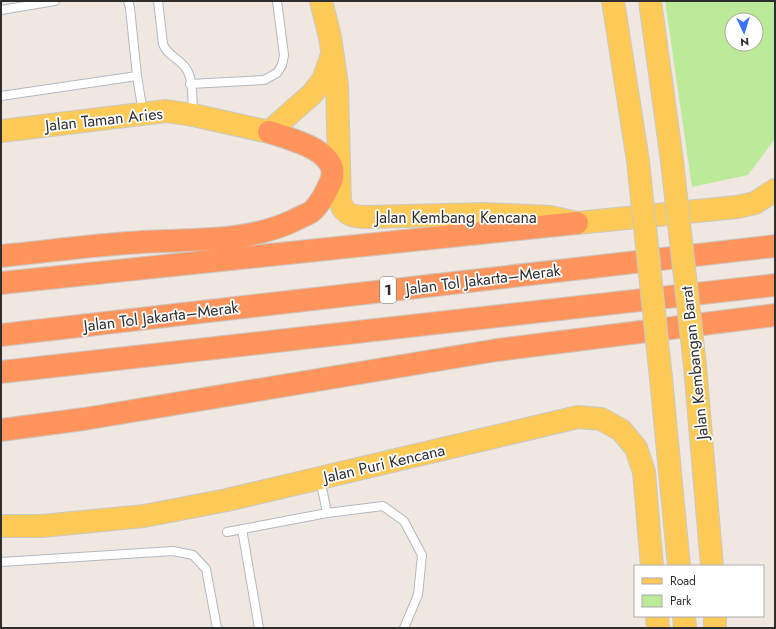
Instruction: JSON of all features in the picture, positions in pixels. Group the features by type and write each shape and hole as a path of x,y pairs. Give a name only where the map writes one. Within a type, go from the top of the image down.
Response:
{"highway":[{"path":"1,256 115,244 218,239 249,235 277,229 312,211 328,187 332,178 331,168 322,153 269,132"},
{"path":"1,283 577,223"},
{"name":"Jalan Tol Jakarta–Merak","path":"1,335 775,246"},
{"path":"1,372 775,286"},
{"path":"1,430 84,418 497,350 775,315"}],"main road":[{"name":"Jalan Kembang Kencana","path":"321,1 333,54 339,114 340,202 342,209 346,213 357,217 484,214 519,215 550,218 577,223 737,207 755,202 775,190"},
{"path":"613,1 638,161 679,565"},
{"name":"Jalan Kembangan Barat","path":"650,1 672,161 695,366 712,565"},
{"path":"269,132 312,94 323,80 333,54"},
{"name":"Jalan Taman Aries","path":"1,132 166,111 193,115 269,132"},
{"name":"Jalan Puri Kencana","path":"1,526 42,526 144,516 227,500 578,417 601,419 621,430 636,448 644,472 652,565"},
{"path":"657,617 658,628"},
{"path":"684,617 685,628"},
{"path":"715,617 715,628"}],"lane":[{"path":"1,10 55,1"},
{"path":"128,1 137,76 144,113"},
{"path":"158,1 165,50 185,67 189,75 193,115"},
{"path":"190,84 264,80 277,73 282,65 284,55 277,1"},
{"path":"1,96 137,76"},
{"path":"320,478 327,513"},
{"path":"227,532 327,513 383,506 404,521 422,555 418,595 404,628"},
{"path":"242,529 259,628"},
{"path":"1,562 173,551 193,555 206,569 216,628"}],"green space":[{"path":"665,1 775,1 775,139 748,175 692,187"}]}
